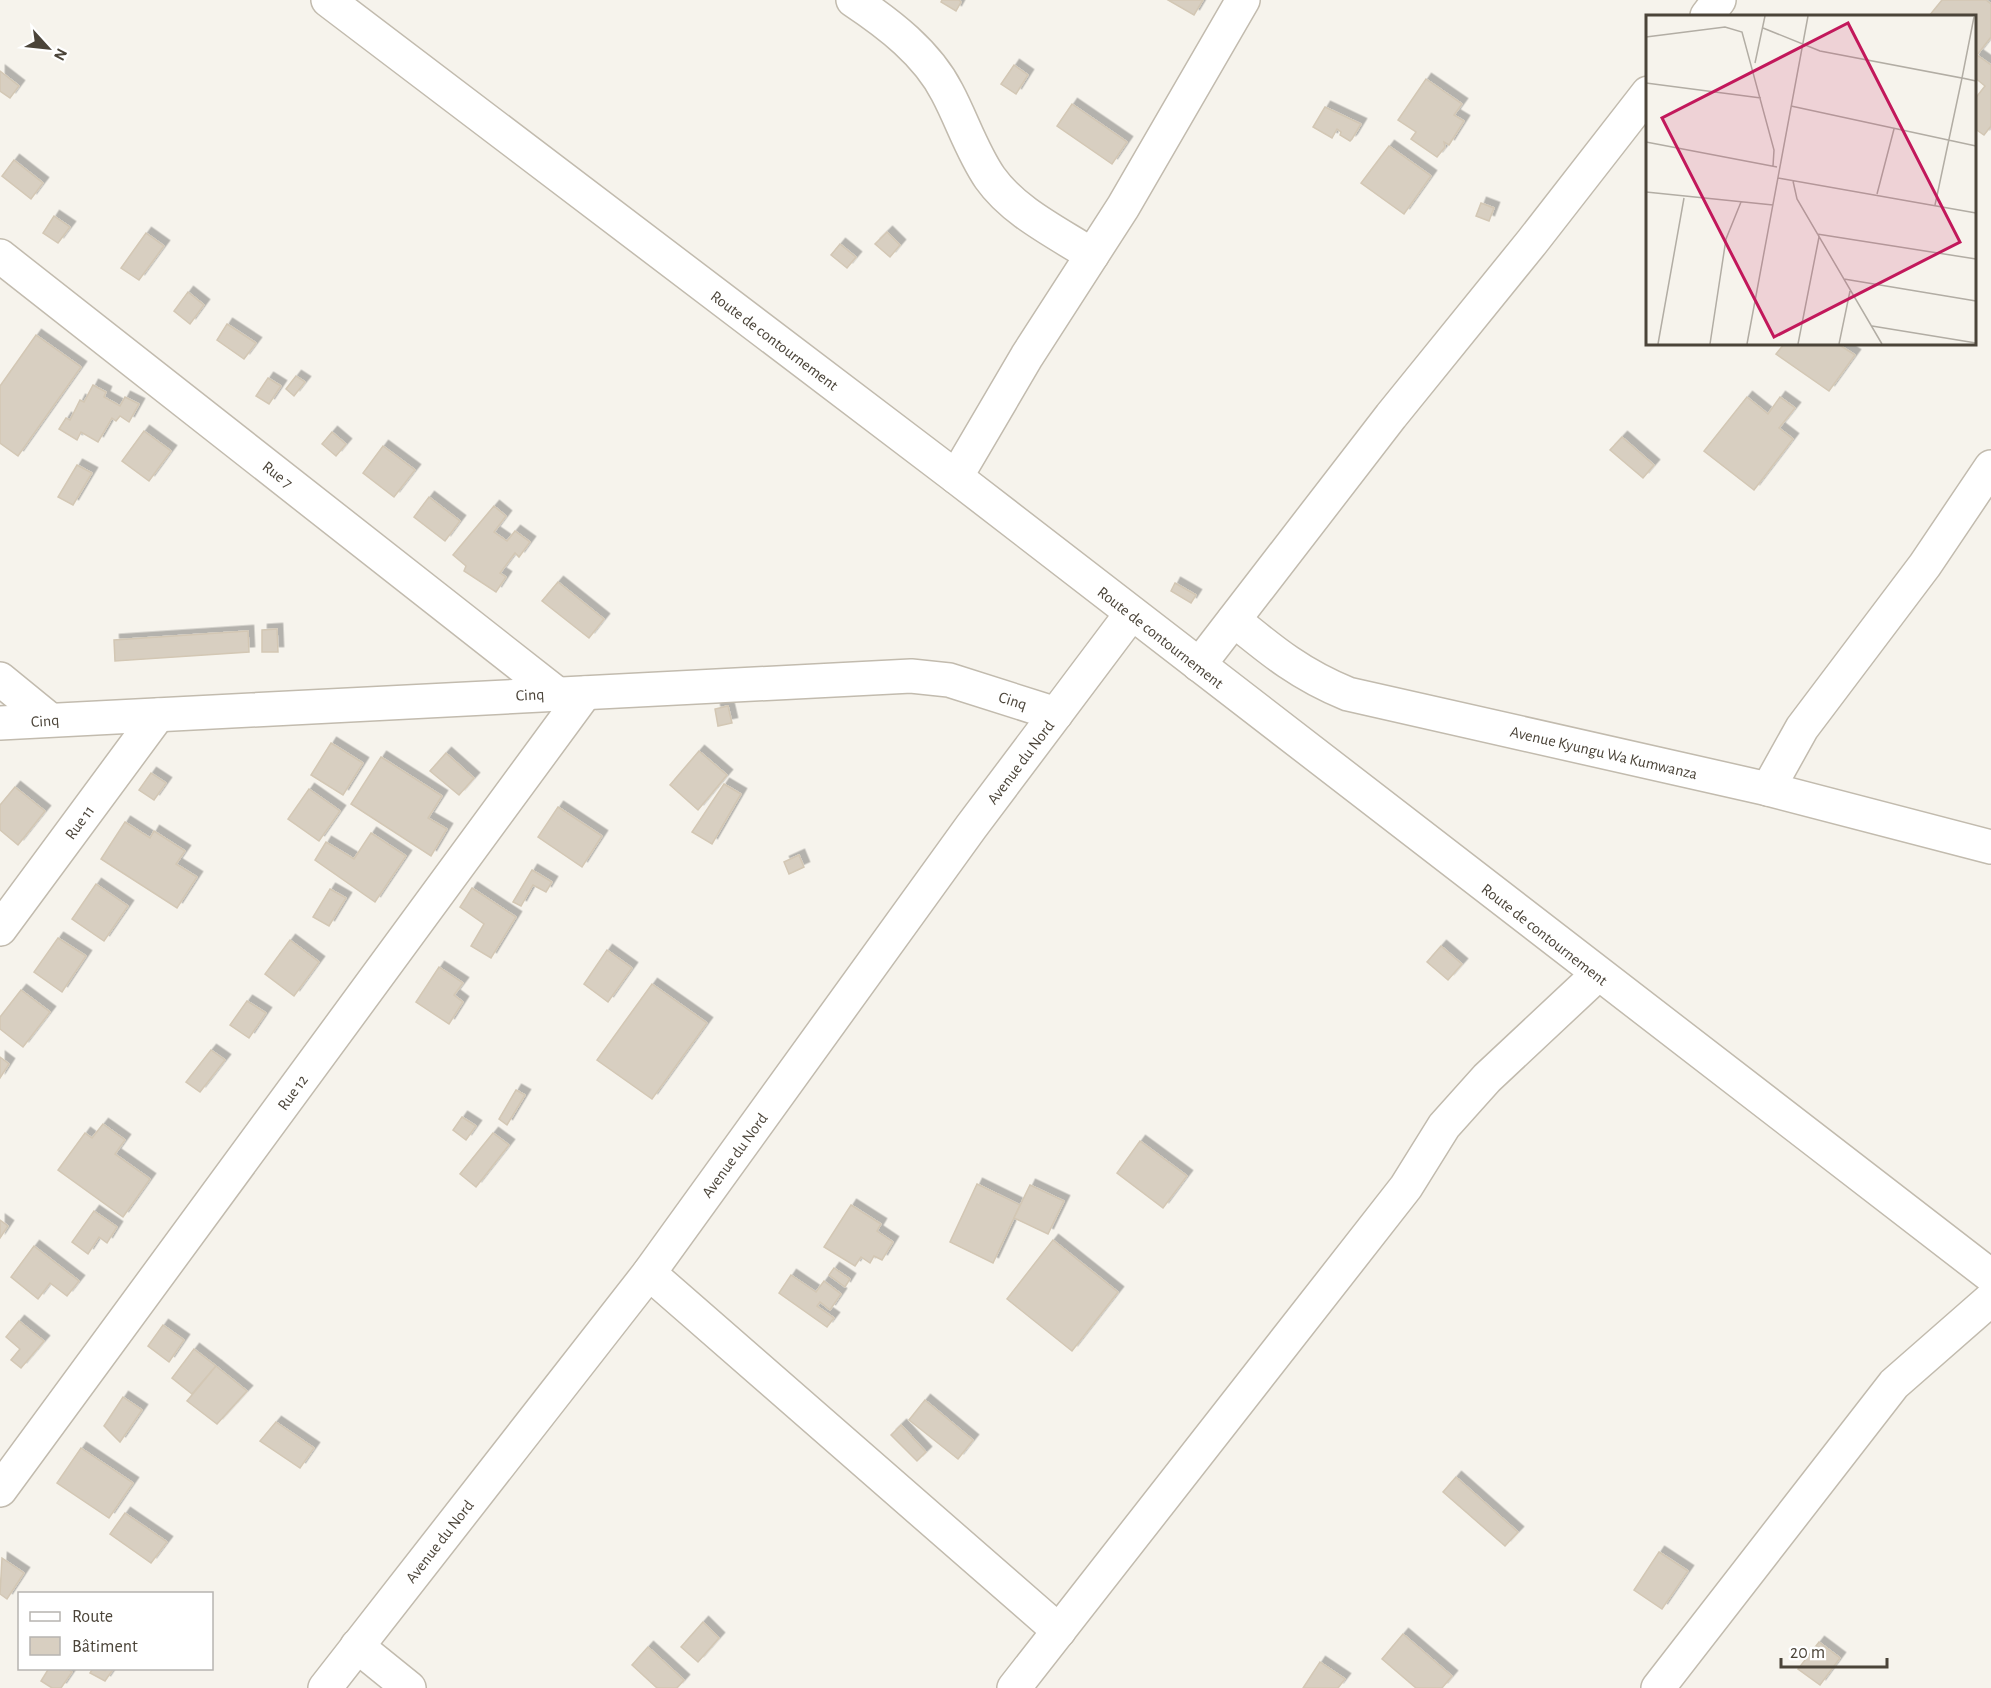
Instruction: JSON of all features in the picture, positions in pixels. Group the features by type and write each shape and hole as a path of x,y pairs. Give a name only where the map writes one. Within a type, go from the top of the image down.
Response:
{"street":[{"name":"Route de contournement","path":"328,0 956,477 1597,975 1991,1276"},
{"path":"853,0 879,17 924,58 946,90 991,178 1016,204 1092,255"},
{"path":"956,477 1028,356 1092,255 1243,0"},
{"path":"1708,15 1719,0"},
{"path":"1199,665 1391,416 1532,242 1646,94"},
{"name":"Rue 7","path":"0,256 570,693"},
{"path":"1768,789 1808,720 1925,565 1991,467"},
{"name":"Avenue du Nord","path":"325,1688 649,1273 1131,614"},
{"name":"Avenue Kyungu Wa Kumwanza","path":"1234,620 1287,663 1313,680 1348,694 1768,789 1991,847"},
{"name":"Cinq","path":"0,723 910,676 949,680 1056,714"},
{"path":"0,679 49,719"},
{"name":"Rue 12","path":"0,1490 570,693"},
{"name":"Rue 11","path":"0,930 158,715"},
{"path":"1014,1688 1406,1187 1444,1126 1487,1078 1597,975"},
{"path":"649,1273 1059,1631"},
{"path":"1658,1688 1894,1384 1991,1299"},
{"path":"357,1646 409,1688"}],"building":[{"path":"942,0 961,2 956,11 941,2"},
{"path":"1168,0 1203,0 1194,15"},
{"path":"1942,0 1986,0 1991,4 1991,37 1977,55 1976,15 1930,15"},
{"path":"1976,56 1991,65 1991,126 1984,135 1976,129 1976,97 1985,86 1976,79"},
{"path":"1014,65 1028,75 1016,94 1001,84"},
{"path":"0,71 19,86 10,98 0,91"},
{"path":"1426,79 1462,104 1454,115 1464,121 1449,145 1444,142 1445,147 1437,157 1411,139 1416,132 1398,120"},
{"path":"1072,104 1127,142 1112,164 1057,126"},
{"path":"1325,107 1361,124 1350,141 1340,135 1341,132 1337,129 1332,138 1313,127"},
{"path":"1389,146 1431,176 1404,214 1361,183"},
{"path":"14,160 43,183 31,199 2,176"},
{"path":"1481,203 1494,208 1489,221 1476,216"},
{"path":"54,216 70,227 58,243 43,233"},
{"path":"887,232 900,245 890,257 875,244"},
{"path":"146,233 164,246 139,280 121,268"},
{"path":"840,244 856,257 847,268 831,255"},
{"path":"188,292 204,305 190,324 174,311"},
{"path":"227,324 256,343 244,359 217,340"},
{"path":"36,335 81,367 18,456 0,443 0,386"},
{"path":"1783,345 1840,345 1855,355 1829,391 1776,354"},
{"path":"296,376 305,382 294,396 286,389"},
{"path":"268,378 281,386 269,404 256,396"},
{"path":"93,385 106,392 104,397 120,406 125,397 139,404 129,422 120,416 116,421 112,418 98,442 81,432 77,440 59,429 66,418 70,420 80,400 84,402"},
{"path":"1747,397 1768,414 1780,397 1795,408 1779,428 1793,439 1754,490 1704,451"},
{"path":"144,431 171,451 149,481 122,461"},
{"path":"332,432 346,444 336,456 322,444"},
{"path":"1622,437 1654,465 1643,478 1610,450"},
{"path":"383,446 415,470 394,497 363,473"},
{"path":"77,465 92,473 73,505 58,497"},
{"path":"429,497 460,521 445,541 414,517"},
{"path":"494,506 506,516 494,532 507,541 515,531 530,542 519,557 515,553 500,573 506,577 496,592 464,571 466,566 453,555"},
{"path":"558,582 604,619 589,638 542,601"},
{"path":"1175,583 1196,595 1191,603 1171,591"},
{"path":"277,629 278,652 262,652 262,630"},
{"path":"248,631 249,652 115,661 114,640"},
{"path":"728,706 732,723 718,726 715,709"},
{"path":"331,743 363,763 343,795 311,775"},
{"path":"699,751 727,775 698,810 670,785"},
{"path":"446,753 474,778 459,795 430,771"},
{"path":"381,757 442,796 428,818 447,829 431,856 351,804"},
{"path":"151,773 166,783 154,800 139,790"},
{"path":"724,784 741,794 712,844 692,832"},
{"path":"15,787 45,811 18,845 0,830 0,805"},
{"path":"309,789 340,811 319,841 288,819"},
{"path":"558,807 602,836 582,867 538,837"},
{"path":"125,822 150,838 154,831 185,851 176,864 197,877 177,908 101,859"},
{"path":"371,833 406,856 375,902 315,860 326,842 354,859"},
{"path":"799,855 804,867 789,874 784,862"},
{"path":"532,870 552,882 546,892 533,885 521,906 513,902"},
{"path":"96,884 128,906 104,941 72,919"},
{"path":"472,888 516,917 491,958 471,946 484,924 460,907"},
{"path":"330,889 346,898 329,926 313,917"},
{"path":"58,938 86,956 62,992 34,972"},
{"path":"290,940 319,962 294,996 265,974"},
{"path":"1441,946 1462,964 1448,980 1427,962"},
{"path":"607,950 632,968 608,1002 584,984"},
{"path":"439,967 463,983 454,995 463,1002 449,1024 416,1002"},
{"path":"652,984 707,1023 652,1099 597,1060"},
{"path":"21,990 50,1012 23,1047 0,1029 0,1017"},
{"path":"247,1001 266,1013 249,1038 230,1025"},
{"path":"211,1050 225,1060 200,1092 186,1082"},
{"path":"0,1057 9,1064 0,1078"},
{"path":"516,1090 525,1095 507,1125 499,1119"},
{"path":"462,1117 476,1126 466,1140 453,1130"},
{"path":"103,1124 125,1140 115,1154 150,1179 123,1217 58,1170 85,1133 92,1138"},
{"path":"493,1133 509,1145 476,1187 460,1174"},
{"path":"1140,1141 1187,1176 1163,1208 1117,1173"},
{"path":"977,1184 1020,1205 993,1263 950,1242"},
{"path":"1030,1185 1064,1201 1048,1234 1014,1218"},
{"path":"851,1205 881,1224 877,1231 893,1242 882,1260 874,1256 870,1263 861,1257 855,1266 824,1247"},
{"path":"94,1211 117,1227 107,1243 99,1237 88,1254 72,1242"},
{"path":"0,1220 8,1226 0,1238"},
{"path":"1053,1240 1118,1292 1072,1351 1007,1299"},
{"path":"34,1246 79,1281 67,1296 50,1283 38,1299 11,1277"},
{"path":"834,1268 850,1279 845,1287 829,1275"},
{"path":"791,1275 816,1292 824,1281 841,1294 830,1310 820,1302 817,1306 834,1318 827,1327 779,1293"},
{"path":"19,1321 44,1341 21,1368 11,1360 20,1349 6,1337"},
{"path":"163,1325 184,1340 169,1362 148,1346"},
{"path":"194,1349 216,1366 192,1394 172,1378"},
{"path":"216,1366 247,1391 217,1424 187,1401"},
{"path":"123,1397 142,1410 120,1442 104,1426"},
{"path":"925,1400 973,1440 958,1459 909,1420"},
{"path":"276,1422 314,1448 300,1468 260,1441"},
{"path":"901,1425 926,1452 917,1461 891,1435"},
{"path":"81,1448 133,1483 109,1518 57,1483"},
{"path":"1456,1477 1518,1532 1505,1546 1443,1492"},
{"path":"125,1513 167,1542 151,1563 110,1534"},
{"path":"1659,1552 1688,1571 1662,1609 1634,1590"},
{"path":"2,1558 24,1573 7,1599 0,1594"},
{"path":"703,1622 719,1638 698,1662 681,1647"},
{"path":"1403,1634 1452,1676 1442,1688 1416,1688 1382,1659"},
{"path":"1819,1642 1840,1658 1820,1685 1798,1669"},
{"path":"648,1647 684,1680 677,1688 657,1688 632,1665"},
{"path":"1320,1662 1345,1679 1338,1688 1303,1688"},
{"path":"48,1670 72,1672 61,1688 52,1688 41,1681"},
{"path":"92,1670 113,1670 105,1681 90,1673"}]}
